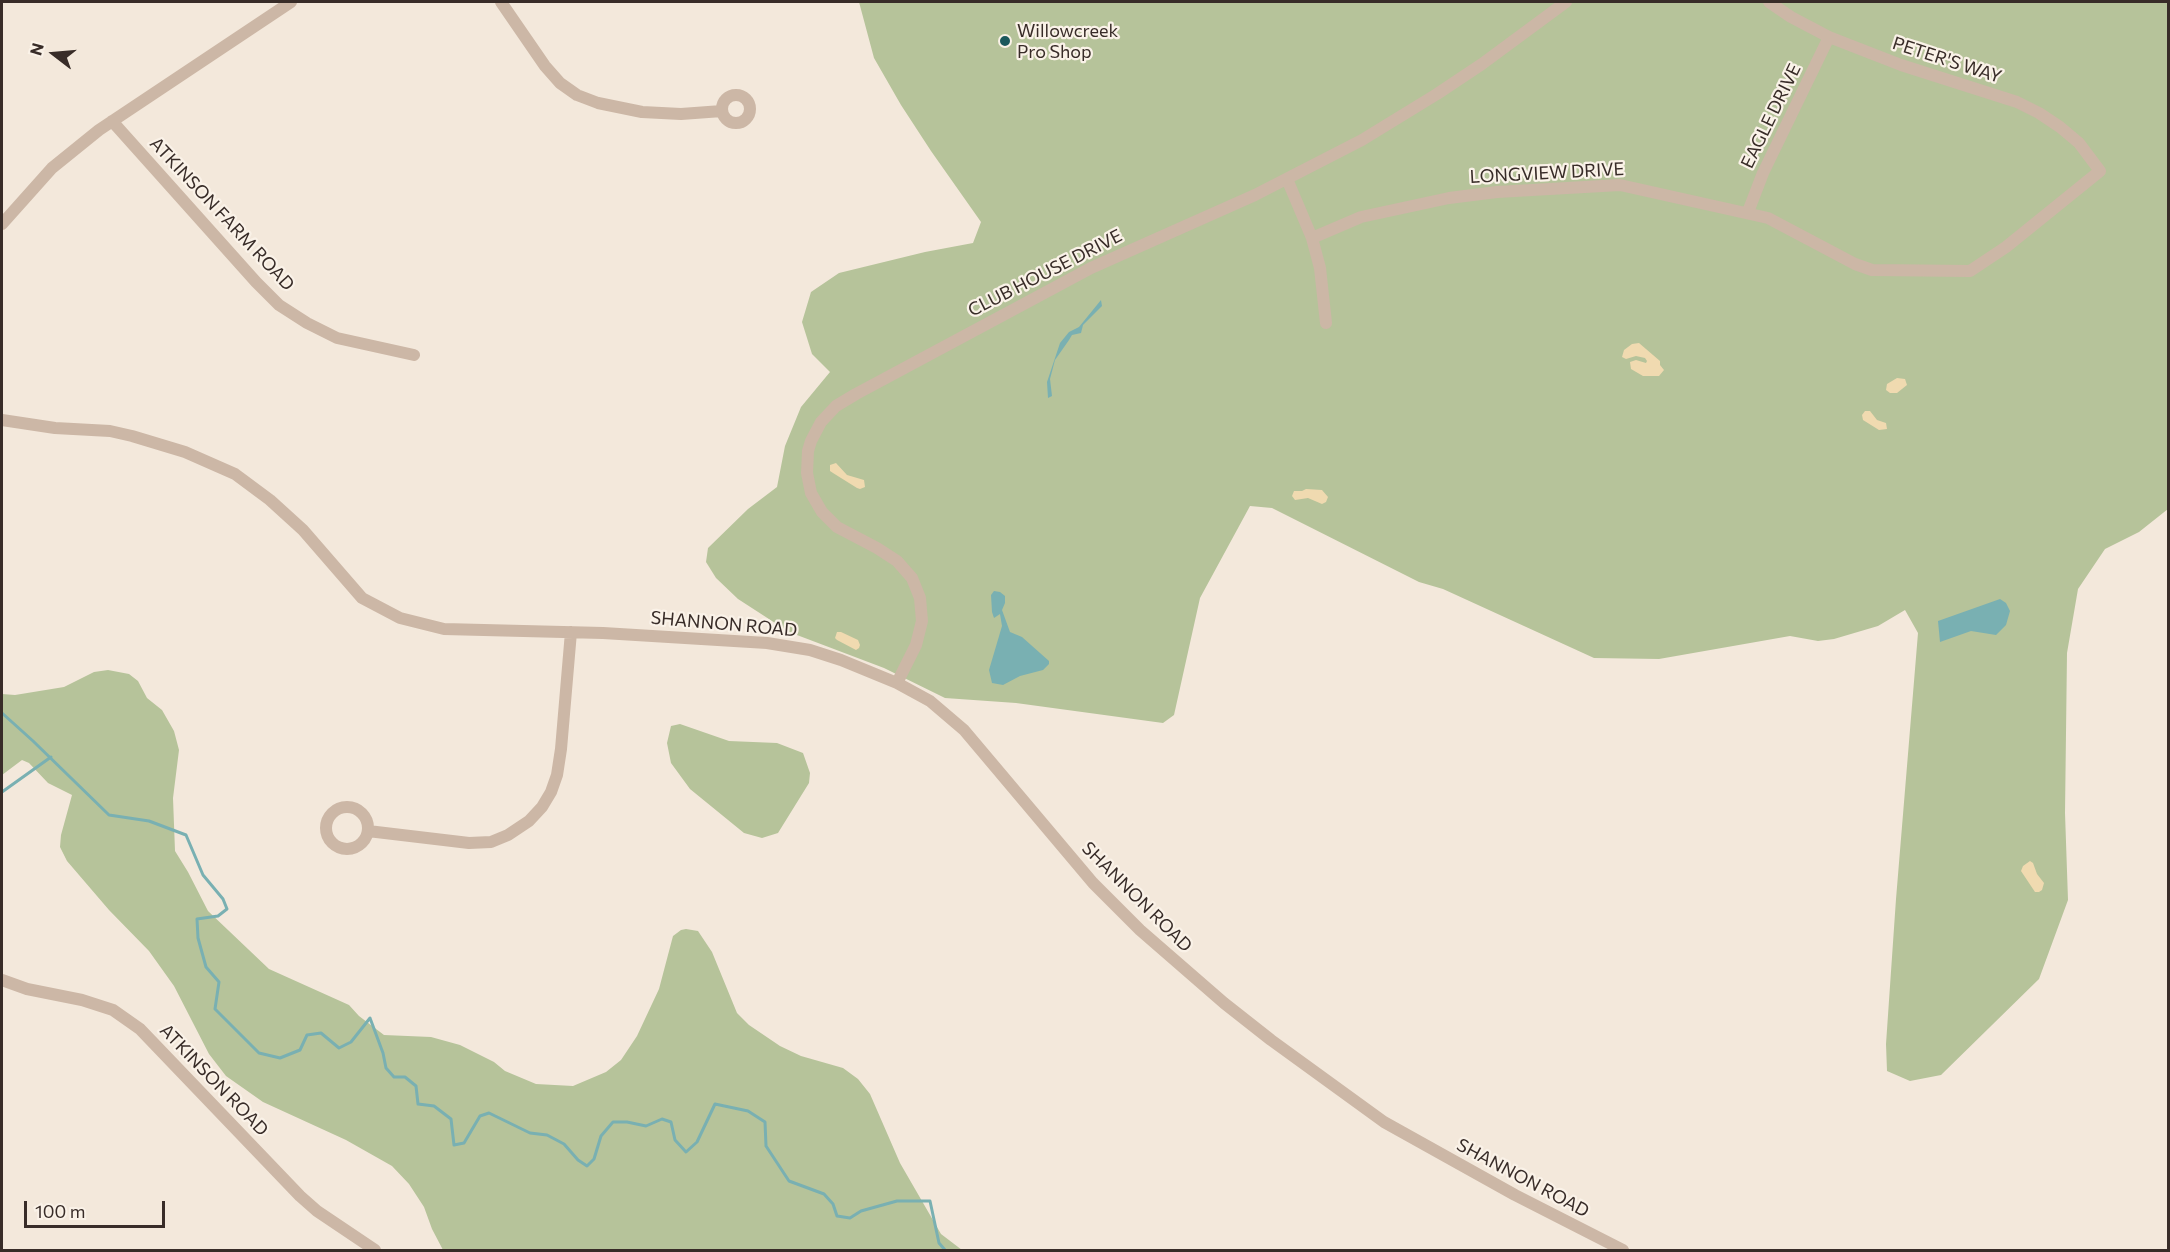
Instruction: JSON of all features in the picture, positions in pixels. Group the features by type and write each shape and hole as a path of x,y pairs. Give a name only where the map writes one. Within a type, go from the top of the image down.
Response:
{"street":[{"path":"2,224 52,168 112,121 291,2"},
{"path":"501,2 545,66 560,83 577,95 598,103 642,112 681,114 722,111"},
{"name":"CLUB HOUSE DRIVE","path":"897,683 916,645 922,621 920,598 912,578 897,561 878,548 837,527 822,512 811,493 807,472 808,451 821,422 836,406 1072,278 1287,179 1362,140 1482,64 1566,2"},
{"name":"PETER'S WAY","path":"1769,2 1791,17 1829,37 1901,65 1987,91 2024,105 2060,127 2079,143 2100,171"},
{"name":"EAGLE DRIVE","path":"1748,212 1763,173 1829,37"},
{"name":"ATKINSON FARM ROAD","path":"112,121 279,305 307,323 338,338 414,355"},
{"name":"LONGVIEW DRIVE","path":"1312,238 1341,224 1361,218 1449,198 1599,185 1636,187 1768,218 1855,264 1872,270 1970,271 2006,247 2100,171"},
{"path":"1287,179 1312,238 1320,268 1326,323"},
{"name":"SHANNON ROAD","path":"2,420 55,428 110,431 132,436 185,452 236,474 270,500 303,530 362,598 400,618 444,629 571,632 734,640 788,646 841,660 897,683 930,701 964,730 1093,883 1140,930 1224,1003 1271,1040 1384,1122 1504,1189 1623,1251"},
{"path":"368,831 469,843 491,842 508,835 529,821 542,807 557,775 571,632"},
{"name":"ATKINSON ROAD","path":"2,980 113,1010 140,1029 300,1196 317,1211 375,1251"}],"green space":[{"path":"859,2 2168,2 2168,509 2139,532 2105,549 2078,589 2067,653 2065,813 2068,900 2039,979 1941,1075 1910,1081 1887,1071 1886,1044 1896,899 1918,633 1905,610 1878,626 1834,639 1818,641 1790,636 1659,659 1594,658 1443,589 1419,582 1272,508 1250,506 1200,598 1174,715 1163,723 1016,703 945,698 884,668 789,632 738,599 716,578 706,562 708,548 748,509 777,487 785,446 801,407 830,372 812,354 802,322 811,292 839,273 973,243 981,222 931,151 874,58"},
{"path":"108,670 129,674 138,681 147,698 162,710 174,731 179,750 173,798 175,851 208,911 269,969 349,1005 359,1016 384,1035 431,1037 460,1045 494,1062 505,1071 536,1084 573,1086 606,1072 621,1060 637,1036 659,989 673,936 686,929 698,931 712,952 737,1013 749,1025 780,1046 801,1056 843,1068 858,1079 870,1094 900,1163 941,1234 962,1250 443,1250 424,1207 409,1184 392,1166 346,1140 263,1102 226,1076 209,1054 174,986 149,951 109,910 67,861 60,847 72,795 48,783 29,763 22,760 2,775 2,694 15,695 64,687 94,672"},
{"path":"680,724 729,741 777,743 803,753 810,773 809,783 778,833 762,838 744,833 690,789 671,763 667,743 671,726"}],"sand":[{"path":"1639,343 1660,361 1664,370 1659,376 1643,376 1631,369 1630,362 1636,360 1646,363 1645,358 1636,356 1626,359 1622,357 1624,350 1632,344"},
{"path":"1897,378 1905,379 1907,385 1897,393 1890,393 1886,390 1887,384"},
{"path":"1865,411 1870,411 1877,420 1886,423 1887,429 1879,430 1863,420 1862,415"},
{"path":"836,463 847,475 864,480 865,487 857,488 830,471 830,465"},
{"path":"1322,490 1328,497 1326,502 1322,504 1308,498 1295,500 1292,496 1294,491"},
{"path":"837,632 858,640 859,648 856,650 837,640 835,638"},
{"path":"2030,861 2044,883 2039,892 2035,892 2021,871 2023,866"}],"water":[{"path":"1101,300 1102,306 1083,325 1081,333 1072,335 1055,360 1050,379 1052,396 1048,398 1047,382 1060,343 1069,332 1079,327"},
{"path":"994,591 1005,596 1002,610 1010,632 1022,637 1049,661 1043,670 1020,676 1003,685 992,683 989,670 1002,626 1000,614 994,618 992,612 991,595"},
{"path":"2000,599 2006,603 2010,611 2006,625 1996,635 1971,631 1940,642 1938,621"}],"waterway":[{"path":"2,713 109,815 149,821 186,835 203,875 223,899 227,909 218,916 197,919 198,938 206,967 219,982 215,1009 259,1053 280,1058 300,1050 307,1035 321,1033 339,1048 351,1042 370,1018 386,1068 394,1077 405,1077 416,1086 418,1104 434,1106 451,1119 454,1145 464,1143 480,1116 489,1113 530,1133 547,1135 564,1144 578,1160 587,1166 594,1159 601,1136 613,1122 646,1126 662,1119 671,1122 675,1140 686,1152 697,1142 715,1104 748,1111 765,1122 766,1146 789,1181 824,1194 833,1204 837,1216 850,1218 861,1211 897,1201 930,1201 939,1243 945,1250"},
{"path":"2,792 51,757"}],"place":[{"name":"Willowcreek Pro Shop","path":"1005,41"}]}
